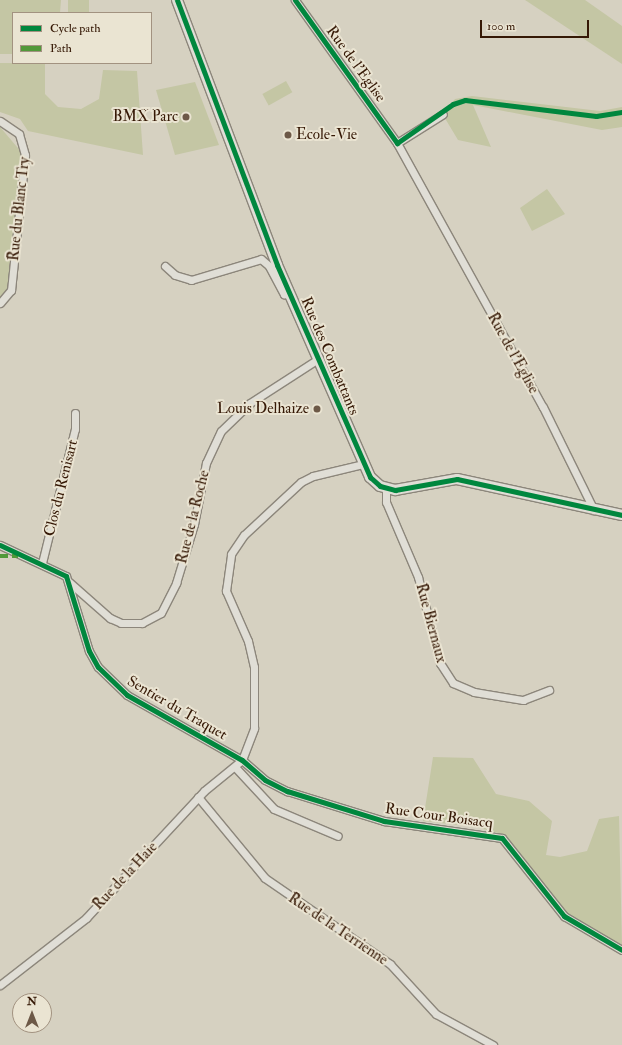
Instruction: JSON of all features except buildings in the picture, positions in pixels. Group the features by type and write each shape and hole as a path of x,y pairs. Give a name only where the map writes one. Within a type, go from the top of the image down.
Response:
{"street":[{"name":"Rue des Combattants","path":"178,0 226,135 290,295 363,464 370,477 386,489"},
{"name":"Rue de l'Eglise","path":"295,0 397,143 543,407 594,510"},
{"path":"397,143 443,114"},
{"name":"Rue du Blanc Try","path":"0,121 19,134 25,155 11,291 0,303"},
{"path":"165,266 175,275 190,280 261,259 269,266 284,294 290,295"},
{"name":"Rue de la Roche","path":"69,582 110,618 121,624 142,623 161,613 176,583 194,524 206,463 221,431 250,403 318,359"},
{"name":"Clos du Renisart","path":"42,563 75,429 75,413"},
{"path":"242,760 254,728 254,667 248,641 226,591 231,554 244,535 301,482 313,476 363,464"},
{"path":"386,489 457,479 622,515"},
{"name":"Rue Biernaux","path":"386,489 386,502 418,577 436,652 453,683 468,691 523,700 549,690"},
{"name":"Sentier du Traquet","path":"0,545 9,551 57,569 69,582 89,652 109,680 127,695 242,760"},
{"name":"Rue de la Haie","path":"0,985 86,918 198,797 242,760"},
{"name":"Rue Cour Boisacq","path":"242,760 278,787 367,817 435,831 502,838 564,916 622,950"},
{"path":"235,767 274,809 338,836"},
{"name":"Rue de la Terrienne","path":"198,797 265,878 390,964 436,1014 492,1045"}],"green space":[{"path":"0,0 61,0 60,12 12,12 12,54 0,54"},
{"path":"68,0 89,0 89,12 68,12"},
{"path":"525,0 585,0 622,26 622,64"},
{"path":"0,63 45,64 45,94 58,107 81,109 99,99 103,70 137,71 143,155 28,131 20,119 0,112"},
{"path":"286,81 292,92 269,105 262,94"},
{"name":"BMX Parc","path":"195,82 219,145 175,155 156,90"},
{"path":"472,96 600,111 622,107 622,127 602,130 473,105 491,147 458,140 443,115 455,99"},
{"path":"0,127 23,154 12,281 0,305"},
{"path":"547,189 565,214 532,231 520,208"},
{"path":"433,757 473,758 496,794 529,801 552,821 546,855 560,857 587,851 599,819 619,816 622,946 567,918 538,887 502,834 476,827 423,821"}],"marked path":[{"path":"0,556 18,556"}],"cycle path":[{"path":"177,0 277,265 370,477 380,486 395,490 457,479 622,515"},
{"path":"295,0 397,143 453,104 465,100 596,116 622,112"},
{"path":"0,545 66,576 89,651 98,667 127,695 242,760 265,780 287,791 384,821 502,838 564,916 622,950"}],"place":[{"name":"BMX Parc","path":"186,117"},
{"name":"Ecole-Vie","path":"288,135"},
{"name":"Louis Delhaize","path":"317,409"}]}
